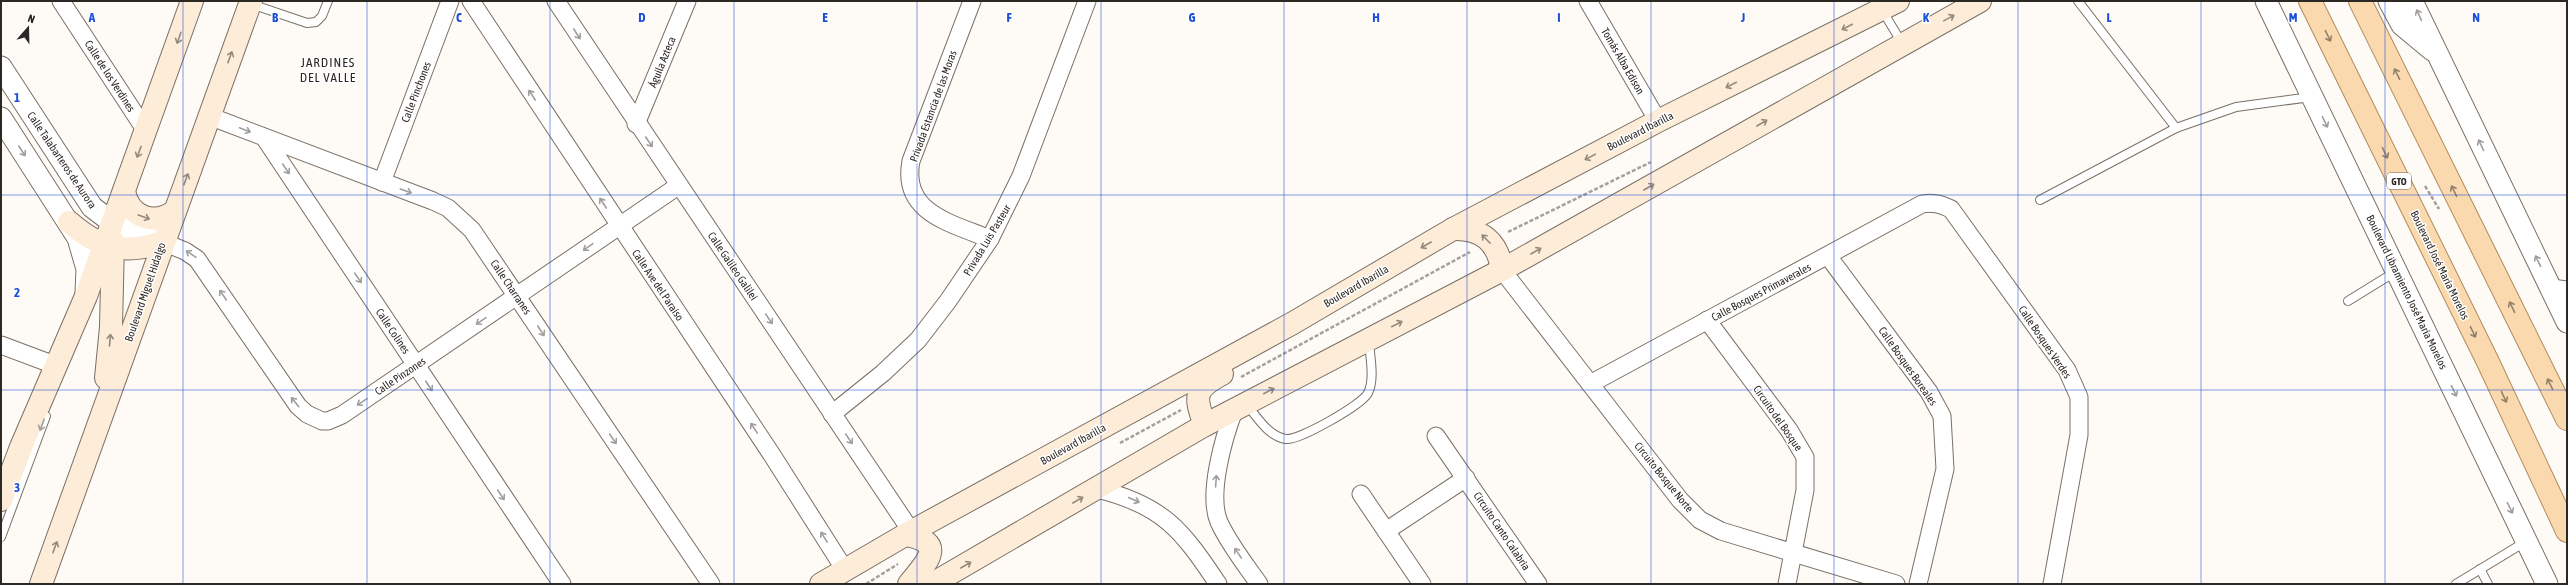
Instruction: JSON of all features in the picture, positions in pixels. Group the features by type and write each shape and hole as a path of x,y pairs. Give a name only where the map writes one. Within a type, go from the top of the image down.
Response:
{"main road":[{"path":"100,421 110,334 109,247 113,223 192,1"},
{"path":"932,584 1097,489 1204,425 1502,270 1902,43 1980,1"},
{"name":"Boulevard José María Morelos","path":"2310,1 2488,362 2567,531"},
{"path":"2360,1 2567,419"},
{"name":"Boulevard Miguel Hidalgo","path":"41,581 250,2"},
{"name":"Boulevard Ibarilla","path":"821,584 908,533 1293,323 1453,229 1885,4"},
{"path":"124,192 131,209 146,219 161,219 175,211"},
{"path":"69,222 86,236 109,247 130,249 163,242"},
{"path":"1453,229 1475,231 1489,241 1500,254 1502,270"},
{"path":"1,500 21,447 62,368 86,296 109,247"},
{"path":"1204,425 1196,402 1201,388 1207,382 1271,347 1293,323"},
{"path":"908,533 921,537 928,543 931,550 929,559 909,584"}],"street":[{"name":"Calle de los Verdines","path":"61,1 146,131"},
{"name":"Calle Pinchones","path":"382,182 450,1"},
{"name":"Calle Ave del Paraíso","path":"471,1 618,225 772,455 845,570"},
{"name":"Calle Galileo Galilei","path":"556,1 636,124 832,414 908,533"},
{"name":"Águila Azteca","path":"636,124 687,1"},
{"name":"Privada Estancia de las Moras","path":"972,1 911,161 908,178 912,194 921,205 934,214 990,239"},
{"name":"Privada Luis Pasteur","path":"832,414 884,373 918,340 948,301 990,239 1004,215 1021,176 1087,1"},
{"name":"Tomás Alba Edison","path":"1588,1 1658,121"},
{"name":"Boulevard Libramiento José María Morelos","path":"2266,1 2547,584"},
{"path":"2281,1 2302,48 2308,69 2311,92"},
{"path":"2389,1 2402,25 2419,41 2436,53"},
{"path":"2412,1 2436,53 2559,289 2567,322"},
{"name":"Calle Talabarteros de Aurora","path":"1,67 92,207 113,223 163,242"},
{"name":"Calle Charranes","path":"209,116 433,201 448,208 458,216 472,230 518,296 711,584"},
{"path":"1,118 78,238 87,269 86,296"},
{"name":"Calle Colines","path":"264,137 562,584"},
{"name":"Calle Pinzones","path":"163,242 186,251 197,259 298,406 315,419 328,421 342,415 416,366 618,225 678,186"},
{"name":"Calle Bosques Primaverales","path":"1590,384 1922,204 1932,202"},
{"name":"Calle Bosques Verdes","path":"1932,202 1951,209 2067,370 2079,397 2079,435 2052,584"},
{"name":"Calle Bosques Boreales","path":"1828,256 1929,392 1942,416 1945,469 1918,584"},
{"name":"Circuito Bosque Norte","path":"1502,270 1680,500 1700,520 1721,531 1896,584"},
{"name":"Circuito del Bosque","path":"1707,320 1789,430 1805,457 1805,490 1787,584"},
{"path":"1,345 62,368"},
{"path":"1240,406 1224,435 1218,463 1216,492 1218,520 1259,584"},
{"name":"Circuito Canto Calabria","path":"1436,436 1538,584"},
{"path":"1386,531 1466,478"},
{"path":"1097,489 1124,496 1149,507 1172,523 1191,543 1218,584"},
{"path":"1361,494 1422,584"}],"lane":[{"path":"250,2 307,23 316,22 322,16 328,1"},
{"path":"2078,1 2176,128"},
{"path":"1885,4 1902,43"},
{"path":"2040,200 2176,128 2236,107 2311,92"},
{"path":"2348,301 2396,271"},
{"path":"72,351 83,323 86,296"},
{"path":"1240,406 1276,436 1286,439 1298,436 1359,404 1368,393 1371,380 1369,339"},
{"path":"1,537 49,409"},
{"path":"2456,584 2526,542"},
{"path":"2480,569 2488,584"}],"path":[{"path":"1238,379 1489,241 1654,160"},
{"path":"1115,445 1196,402"},
{"path":"866,584 904,561"}],"district":[{"name":"JARDINES DEL VALLE","path":"328,70"}]}
